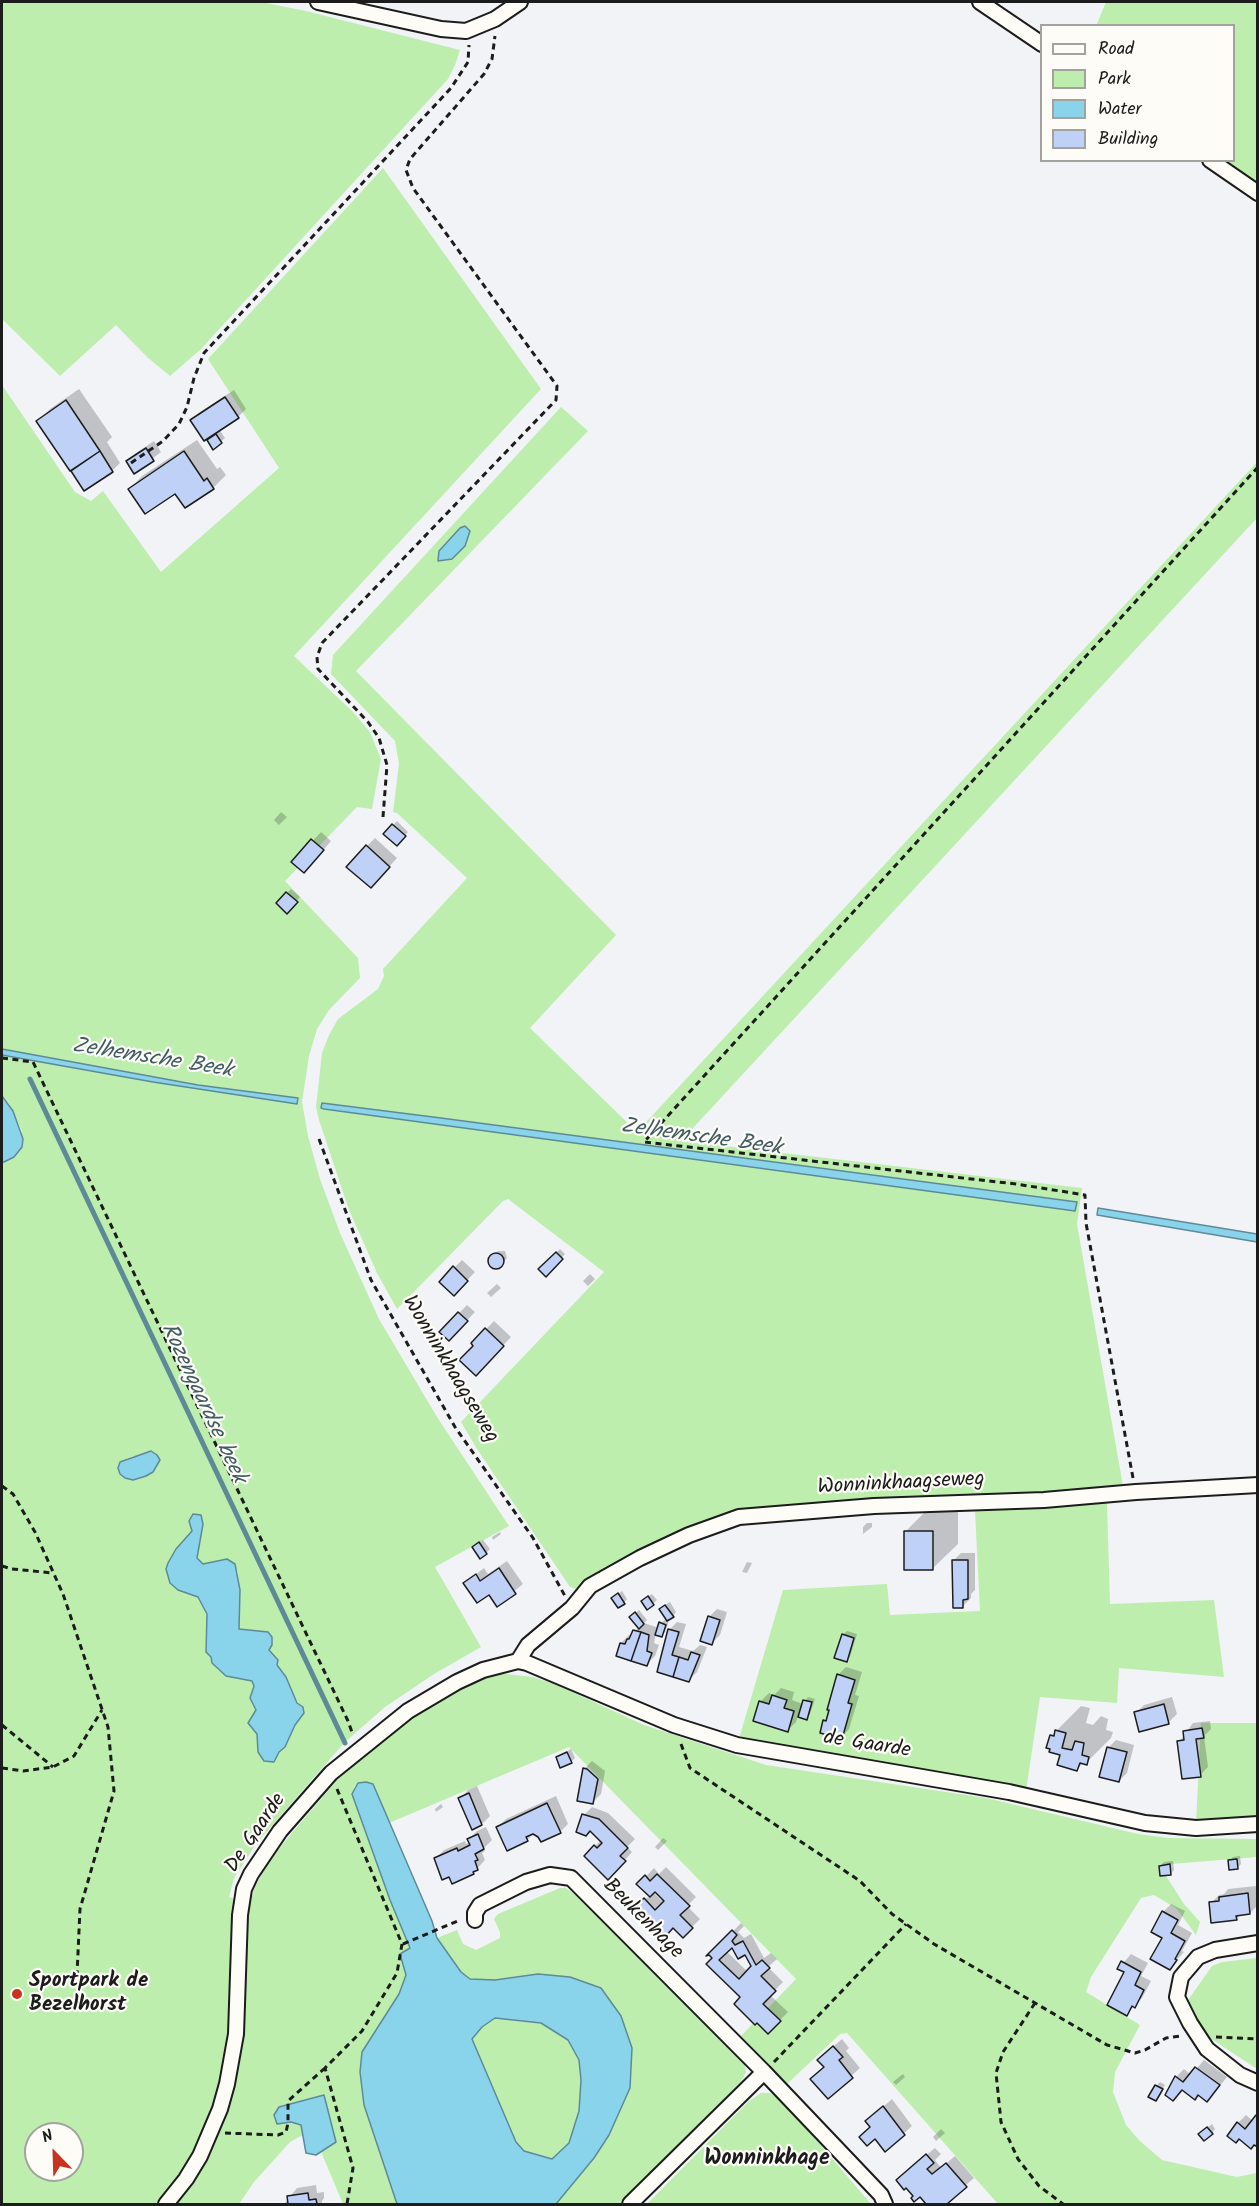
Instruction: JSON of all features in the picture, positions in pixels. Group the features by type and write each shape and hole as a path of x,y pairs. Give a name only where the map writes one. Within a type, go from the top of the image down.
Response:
{"street":[{"path":"318,2 441,29 466,31 495,19 520,2"},
{"path":"980,2 1040,43"},
{"path":"1213,162 1257,193"},
{"name":"Wonninkhaagseweg","path":"518,1661 537,1636 572,1608 590,1586 640,1558 690,1535 739,1517 874,1506 1044,1500 1257,1485"},
{"name":"De Gaarde","path":"166,2205 186,2179 211,2132 226,2084 236,2034 238,1950 244,1889 251,1874 280,1831 331,1773 408,1711 457,1682 483,1670 518,1661"},
{"name":"de Gaarde","path":"518,1661 674,1725 737,1745 1009,1792 1145,1823 1196,1828 1257,1824"},
{"name":"Beukenhage","path":"475,1920 475,1913 480,1905 526,1882 550,1875 571,1878 764,2072 881,2195 885,2205"},
{"path":"1257,1943 1215,1950 1198,1957 1181,1977 1177,1997 1207,2049 1240,2075 1257,2083"},
{"path":"630,2205 764,2072"}],"path":[{"path":"383,817 387,765 379,738 368,722 318,669 317,657 322,643 556,400 556,386 412,188 406,170 410,159 483,74 492,59 495,19"},
{"path":"131,463 163,441 179,424 204,353 452,88 468,62 470,46 466,31"},
{"path":"1136,1492 1086,1223 1085,1195 1016,1184 644,1142 1257,467"},
{"path":"2,1058 33,1062 348,1721 358,1751"},
{"name":"Wonninkhaagseweg","path":"319,1140 371,1280 455,1427 533,1538 572,1608"},
{"path":"2,1486 13,1494 35,1532 63,1594 108,1727 114,1791 80,1909 77,1975"},
{"path":"2,1566 53,1573"},
{"path":"2,1768 23,1771 53,1767 74,1756 102,1710"},
{"path":"2,1725 53,1767"},
{"path":"674,1725 690,1768 860,1881 892,1914 933,1944 1107,2045 1135,2052 1144,2050 1166,2038 1178,2036 1257,2039"},
{"path":"211,2132 278,2135 286,2132 288,2100 325,2068 362,2031 397,1973 404,1944 331,1773"},
{"path":"764,2072 906,1924"},
{"path":"404,1944 445,1926"},
{"path":"1035,2002 1003,2052 996,2073 1001,2122 1018,2159 1039,2186 1063,2205"},
{"path":"325,2068 353,2168 347,2205"}],"green space":[{"path":"2,2 261,2 306,11 460,50 448,79 201,349 170,376 147,357 116,325 60,376 2,319"},
{"path":"1106,2 1257,2 1257,186 1222,162 1235,162 1235,24 1097,24"},
{"path":"383,168 541,389 294,656 353,712 370,732 381,759 372,809 357,807 285,881 358,958 360,978 329,1010 317,1029 309,1056 302,1102 308,1136 320,1179 340,1233 379,1319 437,1417 509,1526 435,1567 481,1647 434,1674 385,1707 344,1743 256,1844 234,1878 229,1897 235,1899 226,2066 215,2109 190,2164 178,2181 159,2204 2,2204 2,1162 14,1157 22,1147 22,1131 9,1103 2,1096 2,1055 153,1082 297,1103 298,1098 198,1085 2,1049 2,385 75,492 91,501 103,491 161,572 279,468 208,359","holes":["133,1456 157,1467 153,1472 125,1478 120,1474 118,1465","203,1524 197,1557 203,1564 227,1559 238,1572 239,1629 268,1632 272,1637 269,1650 277,1660 277,1665 286,1677 304,1713 295,1725 285,1747 263,1758 258,1752 257,1734 248,1723 256,1710 250,1698 254,1686 252,1681 227,1676 217,1669 206,1644 207,1614 198,1597 178,1590 170,1583 166,1569 176,1549"]},
{"path":"561,407 588,431 356,671 616,935 530,1028 637,1132 1257,462 1257,518 681,1141 1082,1188 1077,1224 1123,1486 780,1510 665,1540 625,1559 576,1589 570,1587 461,1422 604,1272 508,1199 503,1201 397,1309 377,1273 349,1210 319,1120 316,1107 322,1053 338,1019 378,989 384,976 383,969 467,878 397,813 393,812 399,764 395,741 331,674 333,655","holes":["322,1103 1077,1203 1075,1211 321,1108"]},
{"path":"1107,1502 1110,1604 1214,1600 1224,1677 1119,1668 1117,1703 1040,1697 1026,1791 929,1771 890,1767 738,1742 783,1590 887,1584 890,1615 980,1611 975,1511"},
{"path":"497,1673 533,1677 557,1685 644,1725 766,1765 986,1798 1138,1834 1168,1838 1257,1839 1257,1857 1159,1865 1184,1904 1200,1922 1196,1935 1176,1908 1154,1895 1141,1898 1091,1977 1086,1992 1140,2025 1115,2072 1113,2092 1126,2125 1162,2160 1237,2177 1257,2173 1257,2204 998,2204 847,2033 840,2034 787,2084 741,2036 796,1979 569,1747 389,1823 373,1784 359,1783 354,1787 410,1948 400,1954 406,1975 399,1994 362,2052 360,2072 364,2105 397,2204 343,2204 312,2130 290,2142 254,2182 239,2204 172,2204 233,2086 239,2055 246,1915 255,1887 266,1866 350,1765 394,1729 458,1687"},
{"path":"1201,1723 1257,1723 1257,1822 1196,1823"},
{"path":"560,1888 566,1888 574,1894 745,2064 746,2072 741,2082 620,2204 556,2204 594,2158 609,2135 630,2088 538,1974 495,1980 469,1979 461,1972 437,1938 457,1930 463,1944 476,1950 500,1938 500,1932 494,1919 498,1914"},
{"path":"1257,1958 1257,2069 1201,2032 1186,2003 1212,1966 1222,1962"},
{"path":"495,2017 541,2023 568,2040 579,2060 581,2080 579,2111 569,2143 552,2159 524,2151 516,2142 472,2039"},
{"path":"761,2093 770,2093 780,2098 871,2204 647,2204 749,2101"}],"water":[{"path":"465,526 470,531 465,546 452,559 438,561 439,551 460,528"},
{"path":"2,1049 198,1085 298,1098 297,1104 153,1082 2,1055"},
{"path":"2,1096 13,1111 23,1139 22,1147 14,1157 4,1162 2,1162"},
{"path":"322,1103 1077,1202 1075,1211 324,1109 321,1108"},
{"path":"1098,1208 1257,1234 1257,1242 1097,1215"},
{"path":"151,1451 160,1460 153,1472 133,1480 120,1474 118,1468 120,1462"},
{"path":"193,1514 201,1515 203,1524 197,1558 203,1564 227,1559 235,1564 240,1590 239,1629 268,1632 272,1637 269,1650 278,1660 277,1665 286,1677 297,1703 303,1707 304,1713 274,1762 264,1761 258,1752 257,1734 248,1723 256,1710 250,1698 254,1686 252,1681 226,1676 212,1663 211,1657 206,1652 207,1614 198,1597 178,1590 170,1583 166,1569 168,1563 176,1549 192,1531 189,1521"},
{"path":"358,1783 373,1784 432,1921 437,1938 461,1972 470,1979 495,1980 538,1974 570,1977 601,1988 621,2016 632,2048 630,2088 609,2135 594,2158 556,2204 397,2204 364,2105 360,2072 362,2052 399,1994 406,1975 400,1954 410,1948 352,1794","holes":["495,2018 541,2023 568,2040 579,2060 581,2080 579,2111 569,2143 552,2159 524,2151 516,2142 472,2039 482,2027"]},
{"path":"324,2095 336,2142 316,2155 306,2153 301,2125 291,2122 277,2124 274,2115 279,2107"}],"building":[{"path":"225,397 239,418 204,441 190,420"},
{"path":"66,400 100,451 70,471 36,421"},
{"path":"216,434 222,443 213,450 207,440"},
{"path":"146,448 154,461 134,474 126,461"},
{"path":"100,451 113,472 84,491 71,471"},
{"path":"184,451 204,481 207,478 214,489 185,508 175,494 145,514 128,489"},
{"path":"392,824 406,836 397,846 383,834"},
{"path":"311,839 324,850 304,873 291,862"},
{"path":"366,845 390,867 371,888 346,867"},
{"path":"286,892 298,902 287,914 276,903"},
{"path":"556,1252 563,1259 546,1277 538,1269"},
{"path":"496,1253 502,1255 504,1261 502,1267 496,1269 490,1267 488,1261 490,1255"},
{"path":"453,1266 468,1281 454,1296 439,1282"},
{"path":"458,1312 468,1321 449,1341 439,1332"},
{"path":"485,1328 504,1346 476,1376 459,1360 473,1346 471,1343"},
{"path":"904,1531 933,1531 933,1570 904,1570"},
{"path":"479,1542 487,1554 480,1559 472,1547"},
{"path":"952,1560 968,1560 968,1599 963,1600 963,1608 953,1608"},
{"path":"499,1568 516,1594 497,1607 489,1595 477,1603 463,1583 476,1574 480,1581"},
{"path":"618,1593 625,1604 618,1608 611,1598"},
{"path":"648,1596 654,1605 647,1610 641,1601"},
{"path":"665,1605 674,1617 667,1621 659,1609"},
{"path":"635,1612 644,1624 639,1629 629,1617"},
{"path":"708,1616 720,1620 712,1645 700,1641"},
{"path":"659,1622 666,1625 662,1637 655,1635"},
{"path":"668,1629 679,1632 672,1655 679,1657 673,1677 657,1672"},
{"path":"633,1630 641,1632 631,1661 616,1656 620,1643 625,1644"},
{"path":"641,1632 649,1635 647,1651 652,1653 647,1666 631,1661"},
{"path":"842,1634 854,1638 847,1662 834,1658"},
{"path":"691,1652 700,1655 689,1682 673,1677 679,1657 688,1660"},
{"path":"837,1674 855,1680 848,1703 852,1704 842,1739 820,1733 823,1720 826,1721"},
{"path":"772,1695 787,1700 784,1708 794,1711 788,1732 753,1721 759,1701 769,1704"},
{"path":"803,1700 812,1702 807,1720 798,1717"},
{"path":"1164,1704 1169,1724 1139,1732 1134,1712"},
{"path":"1202,1728 1204,1738 1196,1739 1201,1777 1182,1779 1177,1741 1184,1740 1183,1731"},
{"path":"1055,1730 1066,1733 1062,1748 1072,1750 1075,1741 1084,1743 1082,1755 1089,1757 1087,1765 1080,1763 1077,1771 1057,1765 1060,1755 1049,1752 1050,1749 1046,1748 1050,1735 1054,1736"},
{"path":"1107,1747 1127,1752 1119,1782 1099,1777"},
{"path":"567,1752 572,1763 560,1768 556,1757"},
{"path":"583,1768 598,1779 593,1804 577,1801"},
{"path":"469,1793 482,1825 472,1830 458,1798"},
{"path":"547,1803 561,1833 541,1842 533,1834 526,1837 528,1841 507,1851 496,1827"},
{"path":"582,1814 599,1819 628,1848 620,1856 626,1861 608,1880 584,1856 594,1845 597,1848 602,1843 590,1831 586,1836 576,1832"},
{"path":"478,1834 484,1849 475,1854 478,1860 475,1861 478,1870 452,1884 449,1877 442,1880 434,1858 470,1845 467,1839"},
{"path":"1237,1859 1238,1869 1229,1870 1228,1860"},
{"path":"1170,1864 1171,1875 1160,1876 1159,1866"},
{"path":"657,1874 690,1906 680,1915 693,1928 683,1938 673,1928 666,1936 667,1939 635,1907 644,1898 655,1910 664,1901 655,1892 650,1897 636,1884 645,1875 650,1881"},
{"path":"1248,1893 1250,1914 1236,1916 1237,1920 1211,1923 1209,1902 1219,1901 1219,1897"},
{"path":"1162,1911 1178,1920 1171,1933 1185,1941 1170,1970 1150,1959 1162,1938 1151,1932"},
{"path":"732,1930 737,1935 732,1941 735,1945 743,1941 756,1965 762,1960 770,1968 761,1976 776,1991 763,2004 781,2021 768,2034 757,2023 755,2025 734,2004 740,1997 706,1964 712,1958 709,1955 706,1956","holes":["732,1948 738,1959 745,1955 751,1966 739,1979 719,1960"]},
{"path":"1121,1961 1141,1972 1135,1985 1144,1990 1135,2008 1132,2006 1127,2016 1107,2005 1124,1972 1117,1969"},
{"path":"833,2046 843,2057 839,2060 853,2078 828,2099 810,2079 824,2067 817,2060"},
{"path":"1195,2067 1220,2085 1207,2102 1198,2095 1195,2100 1182,2090 1173,2101 1165,2095 1175,2076 1183,2082"},
{"path":"1155,2085 1163,2089 1156,2101 1148,2097"},
{"path":"883,2106 905,2135 885,2152 875,2139 867,2146 859,2137 870,2127 865,2121"},
{"path":"1256,2115 1258,2116 1258,2147 1254,2145 1251,2149 1239,2139 1236,2143 1227,2136 1237,2122 1245,2129"},
{"path":"1207,2127 1213,2134 1204,2141 1198,2134"},
{"path":"926,2154 934,2163 927,2169 932,2174 946,2163 967,2187 947,2204 926,2204 920,2197 914,2202 911,2198 913,2196 896,2180"},
{"path":"308,2193 309,2200 316,2199 317,2204 288,2204 287,2196"}],"waterway":[{"name":"Rozengaardse beek","path":"30,1079 345,1743"}],"place":[{"name":"Sportpark de Bezelhorst","path":"17,1994"}],"district":[{"name":"Wonninkhage","path":"767,2160"}],"water label":[{"name":"Zelhemsche Beek","path":"152,1060"},
{"name":"Zelhemsche Beek","path":"701,1139"}]}
